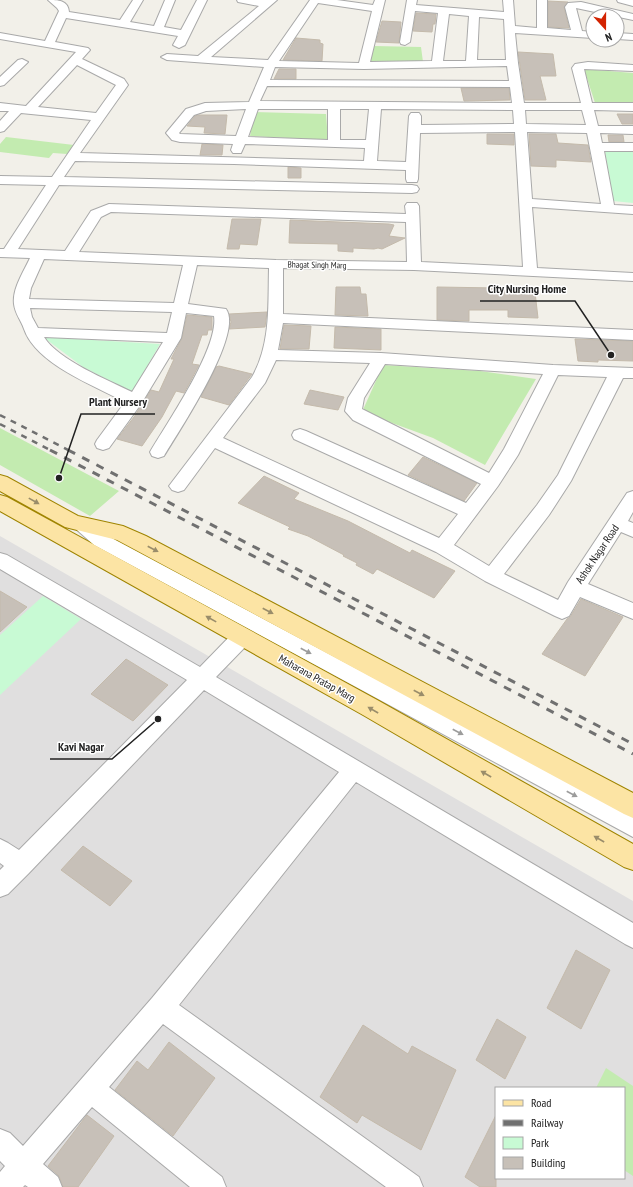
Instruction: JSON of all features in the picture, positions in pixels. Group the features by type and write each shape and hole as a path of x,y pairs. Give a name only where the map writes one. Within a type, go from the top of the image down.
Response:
{"main road":[{"path":"0,482 60,515 83,525 123,534 139,542 633,806"},
{"name":"Maharana Pratap Marg","path":"0,502 633,858"}],"street":[{"path":"45,44 64,11 62,6 52,0"},
{"path":"123,24 138,0"},
{"path":"158,30 170,0"},
{"path":"202,0 180,44 167,57 271,64 364,66 512,63"},
{"path":"242,0 269,2"},
{"path":"228,184 240,140 271,64 315,0 378,4 364,66"},
{"path":"502,0 508,0 510,16 509,29 512,63 519,107 530,272"},
{"path":"542,0 542,31"},
{"path":"622,0 633,3"},
{"path":"201,59 269,2"},
{"path":"577,34 570,7 571,3 633,17"},
{"path":"405,42 411,4 444,10 510,16"},
{"path":"437,65 444,10"},
{"path":"471,64 474,13"},
{"path":"63,15 90,18 184,34"},
{"path":"509,29 585,34"},
{"path":"0,36 84,50 76,60 23,110 0,128"},
{"path":"0,46 45,44"},
{"path":"4,253 57,181 71,157 122,85 120,81 76,60"},
{"path":"0,83 22,62"},
{"path":"608,208 597,147 578,68 579,66 588,64 633,68"},
{"path":"263,83 515,84"},
{"path":"371,144 331,144 180,138 176,137 172,133 190,112 205,107 253,105 633,108"},
{"path":"331,144 334,140 334,106"},
{"path":"370,165 375,106"},
{"path":"414,266 412,166 415,106"},
{"path":"0,107 100,116"},
{"path":"414,129 520,128 633,130"},
{"path":"597,147 633,147"},
{"path":"71,157 234,160 412,166"},
{"path":"0,180 412,189"},
{"path":"525,203 633,210"},
{"path":"69,256 96,214 109,208 413,218"},
{"name":"Bhagat Singh Marg","path":"4,253 276,264 414,266 633,277"},
{"path":"39,255 24,288 21,303 25,317 32,332 46,350 68,366 135,400"},
{"path":"103,444 135,400 173,338 191,261"},
{"path":"178,486 259,379 268,363 275,330 276,264"},
{"path":"21,303 180,308 221,312 224,320 220,336 208,367 158,452"},
{"path":"275,318 633,335"},
{"path":"32,332 173,338"},
{"path":"212,440 442,548 492,576 543,510 565,477 625,372 553,370 381,358 270,355"},
{"path":"381,358 356,398 354,411 359,416 492,482"},
{"path":"442,548 492,482 512,451 553,370"},
{"path":"300,435 470,512"},
{"name":"Ashok Nagar Road","path":"492,576 562,611 575,587 625,527 633,497"},
{"path":"83,525 100,540 633,827"},
{"path":"0,560 633,936"},
{"path":"575,587 633,611"},
{"path":"0,886 242,637"},
{"path":"5,1187 161,1007 354,769"},
{"path":"0,850 21,865"},
{"path":"161,1007 409,1187"},
{"path":"90,1088 212,1187"},
{"path":"0,1144 48,1187"}],"shaded area":[{"path":"0,536 633,901 633,1187 0,1187"}],"green space":[{"path":"374,46 421,47 423,62 370,62"},
{"path":"584,69 633,73 633,102 595,103"},
{"path":"254,112 326,114 328,140 250,136"},
{"path":"6,137 74,145 67,154 53,153 49,158 0,152 0,144"},
{"path":"605,151 633,152 633,203 613,201"},
{"path":"43,337 160,344 132,392 83,367"},
{"path":"383,365 480,371 536,379 485,465 433,438 362,412"},
{"path":"0,428 119,491 90,516 0,465"},
{"path":"43,596 81,619 0,695 0,635"},
{"path":"606,1068 633,1086 633,1176 625,1171 625,1087 596,1087"}],"building":[{"path":"548,1 568,2 564,7 569,28 548,27"},
{"path":"416,13 436,14 432,32 413,31"},
{"path":"382,21 401,22 399,43 376,42"},
{"path":"296,38 320,40 320,43 323,44 322,61 283,60"},
{"path":"518,52 553,54 556,76 540,76 546,100 525,100"},
{"path":"279,69 296,69 296,79 274,79"},
{"path":"461,88 509,88 510,100 464,101"},
{"path":"617,114 633,114 633,124 622,124"},
{"path":"227,115 225,134 204,133 205,127 187,126 195,116"},
{"path":"487,134 514,134 514,145 487,144"},
{"path":"529,134 556,134 558,143 588,145 591,162 556,160 556,167 531,166"},
{"path":"608,135 623,135 624,142 609,142"},
{"path":"202,144 223,145 222,155 200,155"},
{"path":"288,167 301,168 301,178 288,178"},
{"path":"232,219 261,219 257,245 240,244 239,249 227,249"},
{"path":"290,220 389,224 394,225 389,236 405,238 382,249 353,248 353,252 338,251 338,244 289,243"},
{"path":"336,287 360,287 361,294 366,294 368,316 335,315"},
{"path":"437,287 498,288 498,290 535,292 538,318 508,317 508,310 469,310 469,321 437,320"},
{"path":"267,312 265,327 229,329 231,322 229,314"},
{"path":"187,315 212,317 212,330 208,330 207,335 202,335 192,364 199,365 184,393 176,391 162,417 142,446 117,439 134,417 151,390 159,392 174,359 171,359 182,338"},
{"path":"284,325 311,326 309,349 280,349"},
{"path":"335,327 381,329 381,350 334,348"},
{"path":"575,339 633,341 633,361 578,361"},
{"path":"219,366 252,374 229,405 201,397 216,367"},
{"path":"310,390 344,397 338,410 304,404"},
{"path":"423,457 477,483 464,501 408,475"},
{"path":"264,476 299,493 294,499 348,521 410,553 412,550 455,571 434,598 377,569 373,574 356,565 357,563 343,556 344,555 308,536 288,529 290,527 238,503"},
{"path":"0,591 27,607 0,632"},
{"path":"581,599 623,617 585,676 542,654 570,617"},
{"path":"126,659 168,685 133,721 91,694"},
{"path":"83,846 132,881 110,906 61,870"},
{"path":"576,950 610,970 581,1029 547,1008"},
{"path":"497,1019 526,1037 505,1079 476,1060"},
{"path":"363,1025 408,1054 412,1046 456,1070 421,1150 362,1115 357,1123 320,1097"},
{"path":"169,1042 215,1078 173,1136 115,1090 137,1061 148,1070"},
{"path":"87,1115 114,1136 78,1187 63,1187 59,1176 48,1166"},
{"path":"495,1117 496,1187 480,1187 465,1177"}],"railway":[{"path":"0,415 70,451"},
{"path":"0,424 52,451"},
{"path":"50,450 633,754"},
{"path":"68,450 633,744"}],"place":[{"name":"City Nursing Home","path":"611,355"},
{"name":"Plant Nursery","path":"59,478"},
{"name":"Kavi Nagar","path":"158,719"}]}
